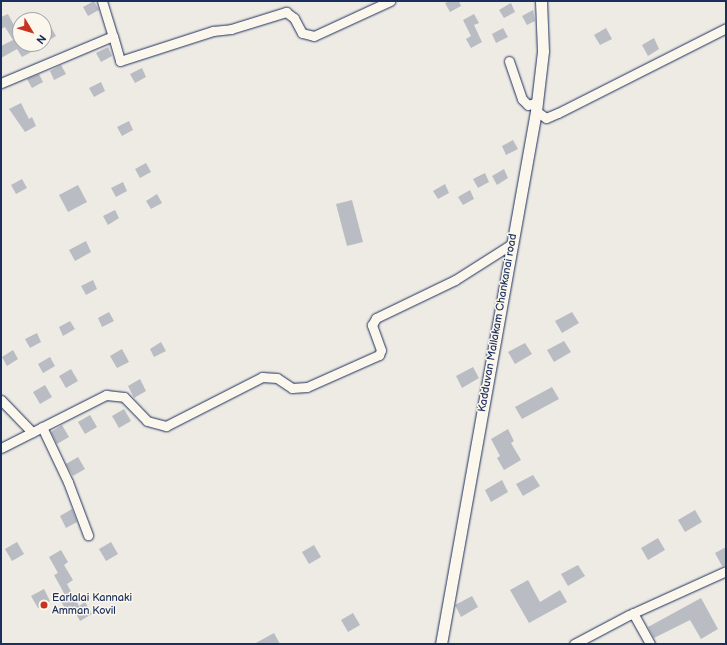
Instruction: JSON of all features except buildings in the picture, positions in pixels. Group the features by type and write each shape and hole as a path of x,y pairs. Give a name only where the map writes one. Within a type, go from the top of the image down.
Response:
{"main road":[{"name":"Kadduvan Mallakam Chankanai road","path":"441,644 537,106 543,52 541,1"}],"street":[{"path":"102,1 120,61 213,31 231,29 286,12 294,18 302,33 314,36 390,1"},
{"path":"509,61 522,99 528,105 537,106 546,118 726,28"},
{"path":"1,83 113,36"},
{"path":"1,448 106,395 124,397 147,421 166,426 262,377 277,378 292,388 307,387 379,355 381,350 372,325 376,318 455,280 513,243"},
{"path":"1,400 32,432"},
{"path":"42,428 68,482 88,535"},
{"path":"574,644 633,613 726,571"},
{"path":"633,613 650,644"}],"place":[{"name":"Earlalai Kannaki Amman Kovil","path":"44,605"}]}
